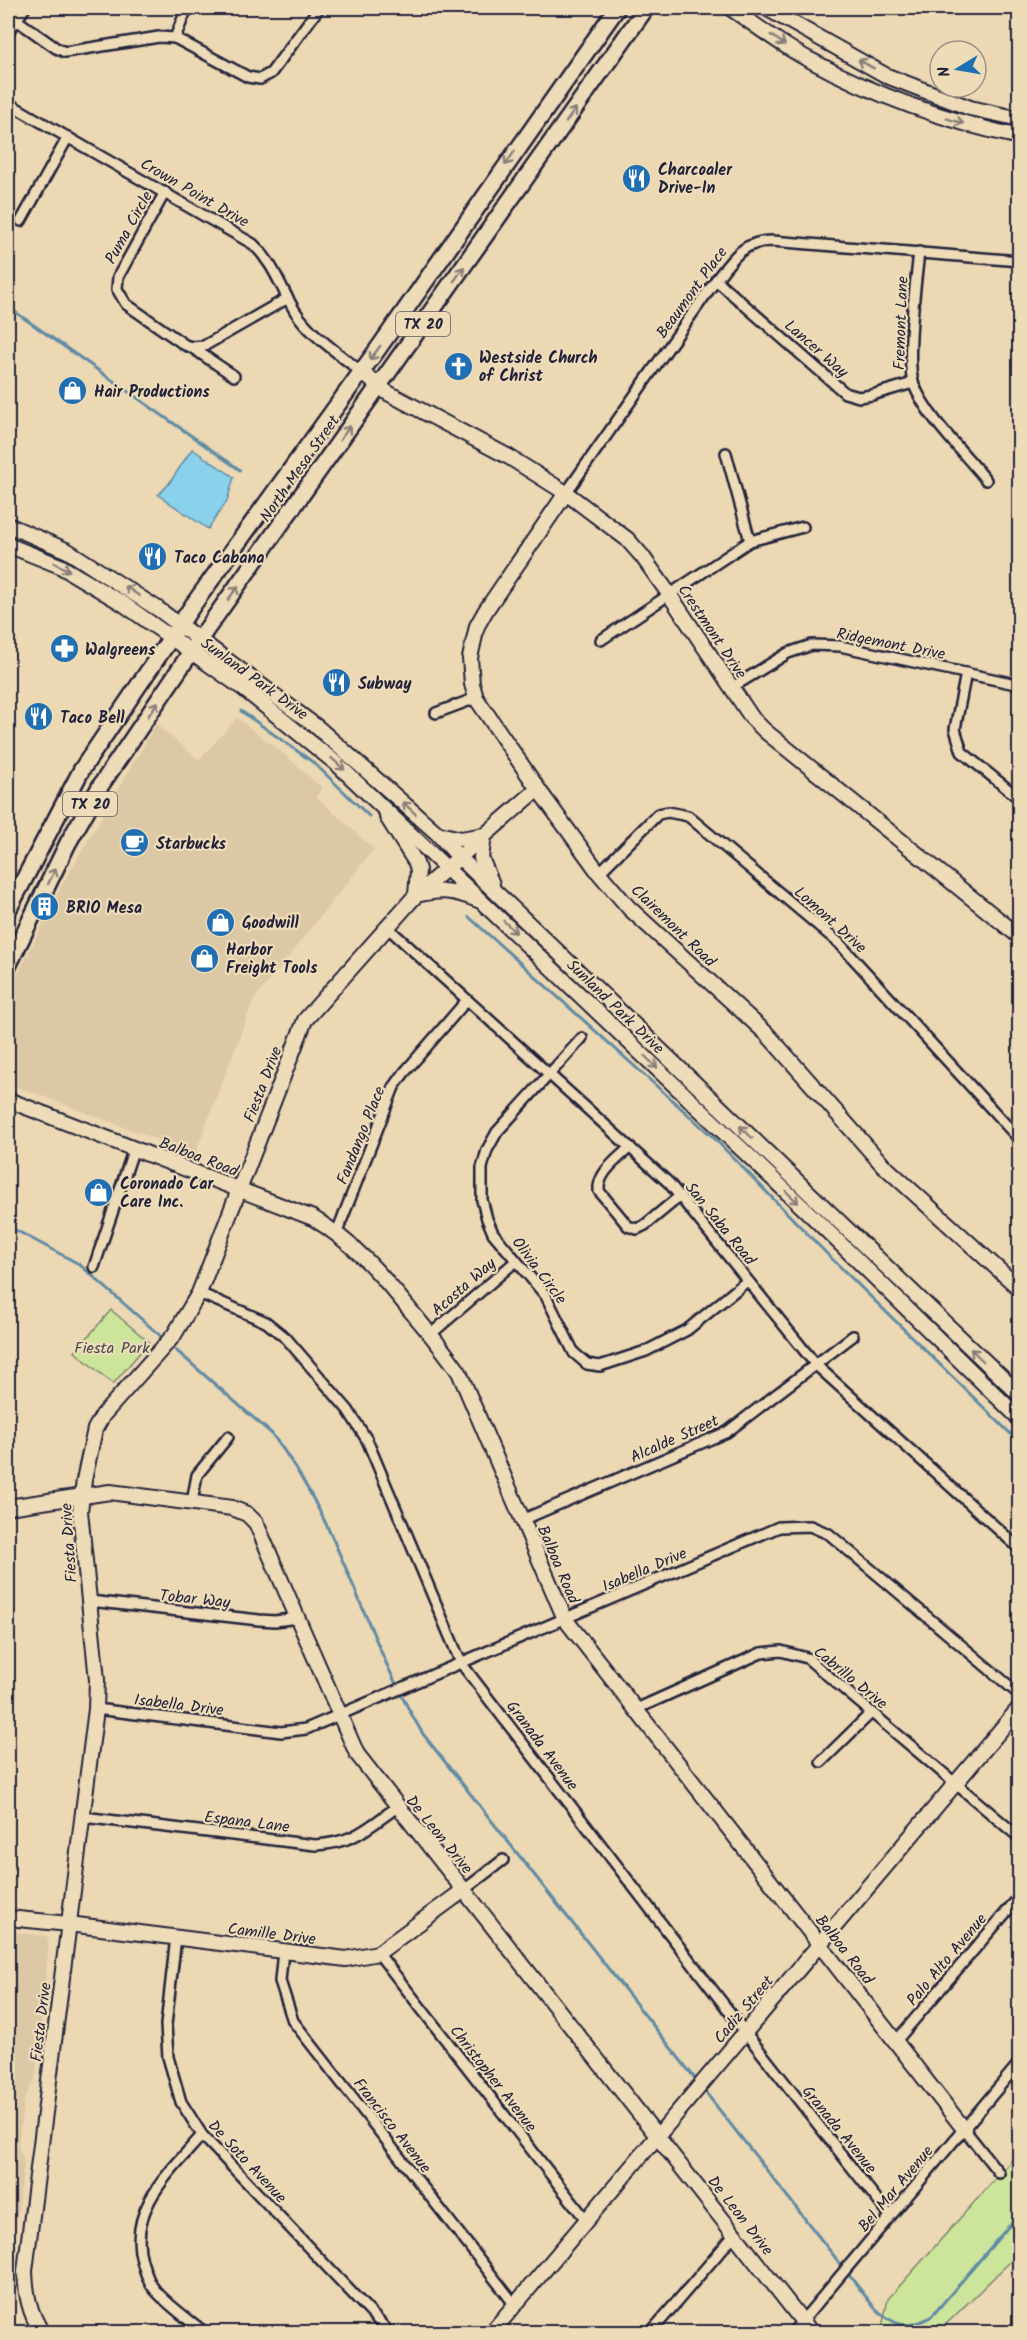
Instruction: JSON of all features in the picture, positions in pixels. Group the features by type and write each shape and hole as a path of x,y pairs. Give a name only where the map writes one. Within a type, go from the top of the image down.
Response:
{"main road":[{"name":"North Mesa Street","path":"8,910 82,769 175,632 617,8"},
{"name":"North Mesa Street","path":"9,956 101,785 195,646 646,8"},
{"path":"82,769 101,785"}],"street":[{"path":"8,32 12,17 25,8"},
{"path":"175,38 187,8"},
{"path":"12,17 65,52 159,37 175,38 248,77 260,79 271,73 320,8"},
{"path":"730,8 808,60 878,94 956,122 1020,137"},
{"path":"766,8 886,76 970,108 1020,119"},
{"path":"878,94 886,76"},
{"name":"Crown Point Drive","path":"8,103 253,244 270,263 288,298 305,324 361,372"},
{"path":"21,221 68,137"},
{"name":"Puma Circle","path":"165,192 118,278 117,290 126,304 234,376"},
{"name":"Beaumont Place","path":"566,493 716,280 742,249 761,241 1020,261"},
{"name":"Fremont Lane","path":"919,252 910,361 913,383 926,406 986,480"},
{"name":"Lancer Way","path":"716,280 845,393 859,397 866,396 913,383"},
{"path":"191,347 204,346 288,298"},
{"name":"Crestmont Drive","path":"361,372 379,387 510,458 566,493 627,539 669,594 752,718 765,731 1020,937"},
{"path":"726,453 750,542"},
{"name":"Clairemont Road","path":"566,493 477,626 472,640 470,664 476,698 599,873 629,908 767,1034 882,1164 1020,1288"},
{"path":"8,525 37,536 90,564 175,632"},
{"path":"601,640 750,542 803,527"},
{"path":"32,553 37,536"},
{"path":"8,545 32,553 92,583 175,632"},
{"name":"Sunland Park Drive","path":"175,632 317,727 437,833 459,857 1020,1395"},
{"name":"Ridgemont Drive","path":"731,688 788,653 812,645 840,646 1020,685"},
{"name":"Sunland Park Drive","path":"195,646 308,738 486,903 1020,1419"},
{"path":"966,673 955,729 962,753 1020,800"},
{"path":"436,713 476,698"},
{"path":"308,738 317,727"},
{"name":"Fiesta Drive","path":"42,2332 29,2307 25,2271 96,1709 97,1680 80,1511 95,1429 103,1415 171,1338 200,1293 305,1020 416,895 538,789"},
{"path":"378,802 416,863 418,870 416,895 446,890 459,892 486,903"},
{"name":"Lomont Drive","path":"599,873 658,814 668,812 688,816 839,943 1020,1140"},
{"path":"437,833 461,839 484,835 481,858 494,890"},
{"name":"San Saba Road","path":"387,927 669,1183 816,1365 1020,1549"},
{"name":"Fandango Place","path":"337,1232 394,1087 467,1000"},
{"name":"Olivia Circle","path":"582,1038 497,1132 487,1150 482,1168 482,1200 493,1233 546,1296 574,1353 587,1364 600,1366 646,1351 687,1330 747,1281"},
{"name":"Balboa Road","path":"8,1100 313,1218 337,1232 377,1270 431,1334 459,1372 565,1619 634,1710 999,2173"},
{"path":"630,1147 601,1176 598,1183 599,1191 628,1226 637,1229 645,1226 680,1196"},
{"path":"94,1267 134,1149"},
{"name":"Acosta Way","path":"431,1334 516,1261"},
{"name":"Granada Avenue","path":"200,1293 266,1322 286,1338 348,1410 367,1440 461,1663 744,2032 890,2216"},
{"name":"Alcalde Street","path":"522,1520 727,1432 853,1336"},
{"path":"192,1502 197,1475 228,1437"},
{"name":"De Leon Drive","path":"8,1507 110,1492 232,1508 247,1514 256,1523 357,1754 807,2327"},
{"name":"Isabella Drive","path":"96,1709 281,1732 306,1729 779,1527 810,1526 829,1534 1020,1695"},
{"name":"Tobar Way","path":"90,1601 259,1620 275,1621 297,1618"},
{"name":"Cabrillo Drive","path":"634,1710 761,1653 781,1651 807,1658 1020,1838"},
{"name":"Cadiz Street","path":"492,2332 1020,1707"},
{"path":"821,1762 871,1713"},
{"name":"Espana Lane","path":"83,1817 315,1845 336,1844 354,1838 397,1807"},
{"name":"Camille Drive","path":"8,1918 346,1959 378,1953 503,1860"},
{"name":"Palo Alto Avenue","path":"896,2041 1020,1896"},
{"name":"De Soto Avenue","path":"176,1937 166,2025 168,2057 181,2102 202,2135 389,2332"},
{"name":"Francisco Avenue","path":"283,1951 280,1981 292,2021 515,2305"},
{"name":"Christopher Avenue","path":"378,1953 587,2221"},
{"name":"Bel Mar Avenue","path":"793,2332 807,2327 841,2274 1020,2062"},
{"path":"202,2135 158,2186 146,2205 140,2223 139,2240 146,2274 154,2289 204,2332"},
{"path":"651,2332 735,2234"}],"shaded area":[{"path":"237,718 284,754 322,788 316,797 374,849 253,1001 195,1154 8,1083 8,995 61,887 156,724 199,760"},
{"path":"8,1932 47,1936 49,1944 35,2079 24,2099 18,2144 24,2163 12,2263 8,2263"}],"green space":[{"name":"Fiesta Park","path":"111,1310 149,1342 113,1384 75,1352"},
{"path":"1019,2152 1019,2253 938,2332 881,2332 888,2299"}],"water":[{"path":"192,449 234,477 227,501 208,529 158,495 168,485"}],"waterway":[{"path":"8,307 240,470"},
{"path":"241,711 314,763 369,816"},
{"path":"469,917 713,1137 828,1255 1020,1443"},
{"path":"8,1226 79,1264 165,1340"},
{"path":"170,1345 272,1434 317,1505 385,1660 423,1734 697,2081"},
{"path":"703,2089 874,2307 895,2322 915,2324 932,2316 1020,2213"}],"place":[{"name":"Charcoaler Drive-In","path":"637,178"},
{"name":"Westside Church of Christ","path":"458,366"},
{"name":"Hair Productions","path":"73,391"},
{"name":"Taco Cabana","path":"153,557"},
{"name":"Walgreens","path":"64,649"},
{"name":"Subway","path":"337,683"},
{"name":"Taco Bell","path":"39,717"},
{"name":"Starbucks","path":"135,843"},
{"name":"BRIO Mesa","path":"45,907"},
{"name":"Goodwill","path":"221,922"},
{"name":"Harbor Freight Tools","path":"205,958"},
{"name":"Coronado Car Care Inc.","path":"99,1192"}]}
